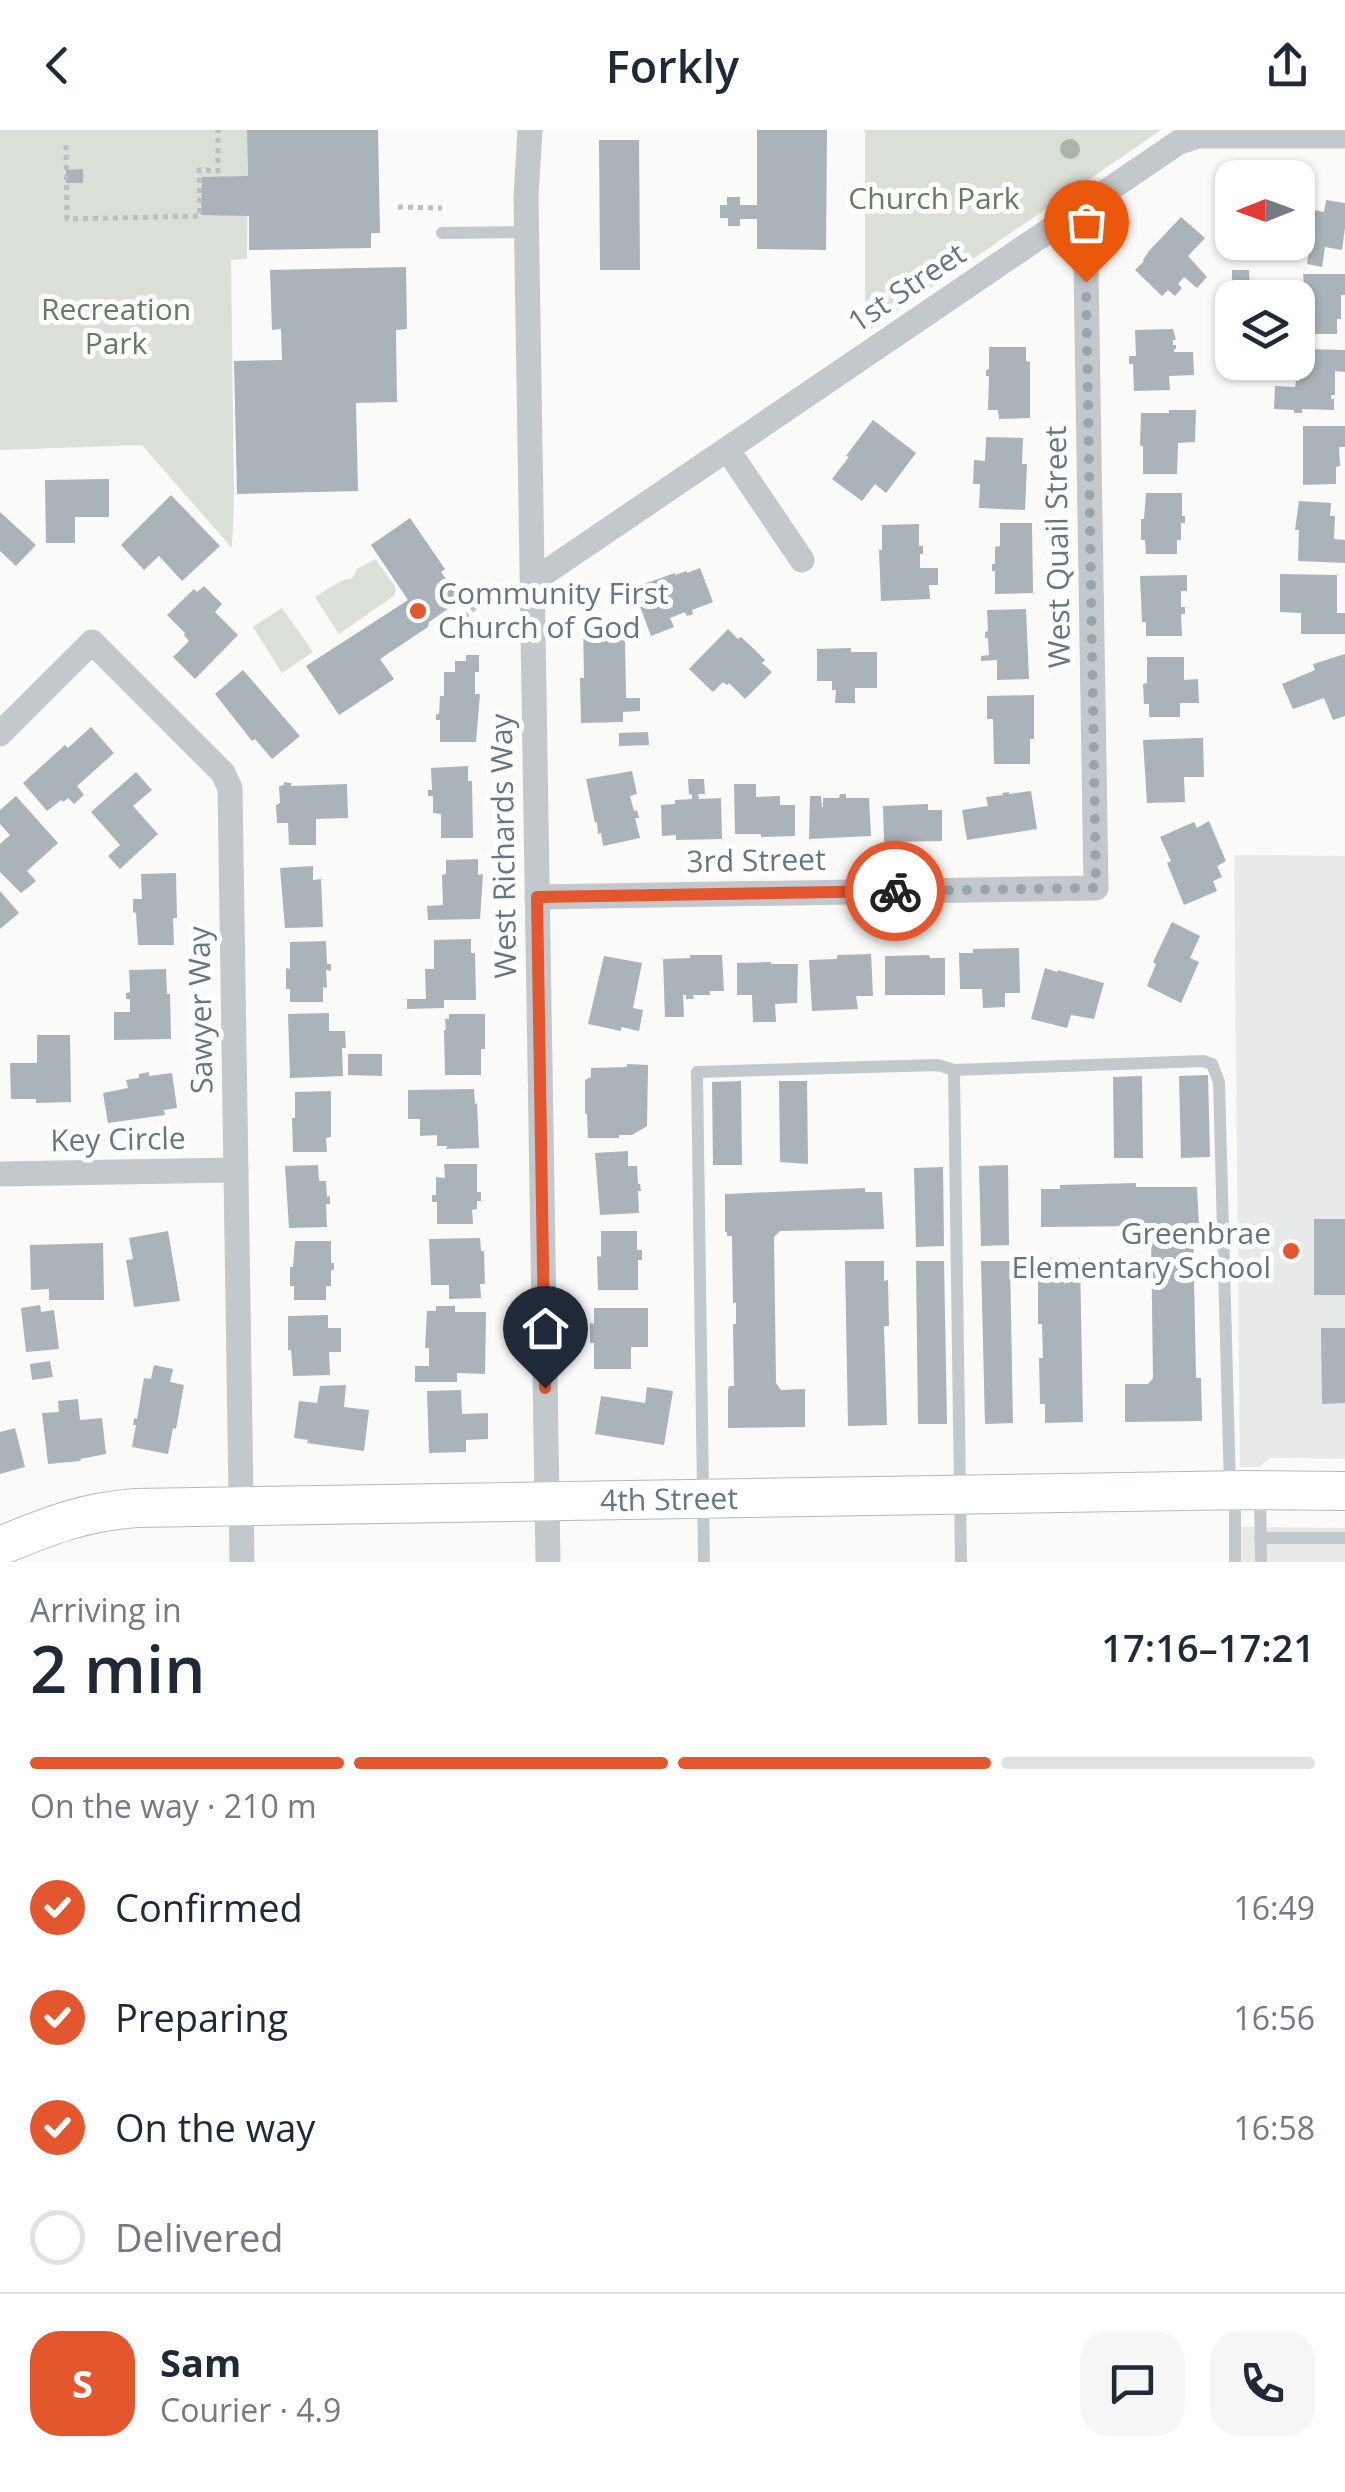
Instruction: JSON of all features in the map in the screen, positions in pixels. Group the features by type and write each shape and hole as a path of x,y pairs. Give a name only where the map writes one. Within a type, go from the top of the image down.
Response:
{"street":[{"name":"West Richards Way","path":"530,130 526,232 548,1562"},
{"name":"1st Street","path":"533,581 1180,142 1198,136 1345,136"},
{"name":"West Quail Street","path":"1085,206 1096,888"},
{"path":"727,449 802,560"},
{"name":"Sawyer Way","path":"0,734 92,642 223,773 230,788 242,1562"},
{"name":"3rd Street","path":"537,897 1096,888"},
{"name":"Key Circle","path":"0,1174 236,1170"},
{"name":"4th Street","path":"0,1546 64,1520 104,1510 1345,1491"}],"lane":[{"path":"442,232 526,232"},
{"path":"704,1562 698,1072 938,1065 954,1070 1204,1060 1212,1064 1220,1082 1241,1490 1235,1562"},
{"path":"954,1070 961,1562"},
{"path":"1241,1490 1260,1538 1261,1562"},
{"path":"1260,1538 1345,1538"}],"path":[{"path":"66,145 67,219 200,216 199,170 218,171 218,130"},
{"path":"398,208 442,208"},
{"path":"464,617 493,592"}],"shaded area":[{"name":"Greenbrae Elementary School","path":"1234,855 1345,856 1345,1459 1270,1458 1259,1467 1240,1467"},
{"path":"1240,1527 1345,1528 1345,1562 1241,1562"}],"green space":[{"name":"Recreation Park","path":"0,130 248,130 247,259 231,260 232,548 142,445 0,450"},
{"name":"Church Park","path":"865,130 1161,130 865,333"},
{"path":"375,559 395,586 395,595 339,634 315,597 353,578 357,569"},
{"path":"282,608 313,652 282,673 253,627"}],"building":[{"path":"247,130 378,130 380,233 371,233 371,248 249,250 249,216 201,215 202,177 248,176"},
{"path":"757,130 827,130 826,250 757,249 757,219 740,219 740,226 728,226 728,218 720,218 720,205 727,205 727,197 740,197 740,205 757,205"},
{"path":"599,140 639,140 640,270 600,270"},
{"path":"83,169 83,183 66,183 66,170"},
{"path":"1326,200 1345,203 1342,250 1325,247 1322,267 1307,264 1308,260 1315,260 1315,210 1324,212"},
{"path":"1181,217 1205,238 1188,256 1207,277 1197,288 1184,277 1175,296 1168,290 1162,296 1135,270"},
{"path":"406,267 407,329 396,330 397,402 356,403 358,491 237,494 234,361 282,360 281,329 272,330 270,270"},
{"path":"1232,270 1249,270 1250,280 1232,280"},
{"path":"1303,274 1345,274 1337,334 1315,334 1315,280 1304,280"},
{"path":"1173,329 1174,352 1193,352 1194,375 1169,376 1170,390 1134,391 1129,356 1136,356 1135,330"},
{"path":"989,347 1026,347 1026,361 1030,362 1030,418 999,419 998,410 988,410"},
{"path":"1315,349 1345,350 1345,372 1335,371 1335,395 1331,395 1334,410 1302,409 1302,413 1294,413 1274,409 1275,386 1295,387 1299,381 1315,380"},
{"path":"1196,410 1195,442 1178,443 1177,474 1143,474 1141,413"},
{"path":"873,420 916,453 886,493 875,484 862,501 832,479"},
{"path":"1303,426 1345,426 1345,447 1339,447 1336,484 1303,485"},
{"path":"986,437 1023,438 1022,464 1027,464 1025,510 979,508 980,484 973,484 974,460 985,461"},
{"path":"109,479 109,517 75,517 75,543 46,543 45,480"},
{"path":"1146,493 1182,493 1185,523 1181,523 1177,554 1146,554 1141,519"},
{"path":"171,495 220,546 182,581 159,556 144,570 121,545"},
{"path":"1299,501 1331,503 1334,539 1345,540 1345,563 1298,561 1299,530 1295,530"},
{"path":"0,512 36,545 16,566 0,551"},
{"name":"Community First Church of God","path":"410,518 461,600 380,659 394,679 339,715 306,666 408,600 371,545"},
{"path":"1000,523 1032,523 1033,593 995,594 992,564 995,547 1000,546"},
{"path":"919,524 919,546 923,546 920,568 938,568 938,585 929,585 930,599 881,601 882,525"},
{"path":"700,568 713,602 692,610 693,614 687,616 685,612 670,618 674,627 651,636 633,588"},
{"path":"1280,574 1337,575 1337,613 1345,613 1345,634 1301,634 1301,613 1280,612"},
{"path":"1187,575 1187,591 1181,591 1181,607 1185,607 1185,614 1181,614 1182,636 1146,636 1140,576"},
{"path":"204,586 222,604 215,612 238,635 195,679 173,657 189,641 167,615 194,589 197,592"},
{"path":"1026,609 1029,679 997,680 997,660 981,661 981,656 989,655 985,638 987,610"},
{"path":"614,621 614,637 625,637 626,698 640,698 640,711 623,712 623,722 581,723 583,622"},
{"path":"728,629 755,650 772,672 745,699 729,683 723,682 713,692 689,669"},
{"path":"851,648 851,652 877,652 877,688 855,688 855,703 835,703 832,681 817,681 817,649"},
{"path":"1345,654 1345,716 1333,720 1324,698 1293,709 1282,684 1315,670 1313,664"},
{"path":"466,655 479,655 479,672 475,672 475,694 480,694 476,742 440,742 440,720 436,720 436,714 440,696 444,696 444,672 455,672 455,661 466,661"},
{"path":"1147,657 1184,657 1184,680 1198,679 1199,703 1180,703 1180,717 1149,717 1143,684 1147,683"},
{"path":"243,670 300,736 272,759 255,739 252,741 215,694"},
{"path":"1034,695 1030,764 994,764 993,719 987,719 987,696"},
{"path":"91,727 114,753 77,786 84,795 74,804 68,798 47,811 23,783"},
{"path":"648,732 649,745 619,746 619,733"},
{"path":"1203,738 1204,777 1184,777 1185,802 1147,803 1143,740"},
{"path":"468,766 473,838 441,838 441,814 433,813 433,796 428,796 428,790 432,790 431,768"},
{"path":"632,771 637,794 630,796 639,818 635,818 640,838 603,846 586,779"},
{"path":"136,772 152,790 133,806 158,834 120,869 108,856 120,845 91,812"},
{"path":"688,779 704,779 705,794 698,794 699,799 721,798 722,839 676,840 676,835 662,836 661,805 692,799"},
{"path":"284,782 291,786 347,784 348,818 316,819 316,845 289,845 288,823 277,823 279,786"},
{"path":"734,784 756,784 756,797 780,796 780,805 795,805 795,836 735,834"},
{"path":"1031,791 1037,829 967,840 962,810 988,806 986,797"},
{"path":"846,794 846,798 869,798 871,836 809,839 810,796 821,796 823,807 823,798 839,798"},
{"path":"16,796 58,843 27,871 36,881 21,893 0,872 0,844 10,835 0,824 0,810"},
{"path":"928,804 928,810 942,810 942,841 884,842 883,806"},
{"path":"1209,821 1226,861 1217,866 1222,877 1213,881 1217,891 1184,905 1160,837 1194,822 1197,828"},
{"path":"478,859 478,875 483,874 480,919 428,920 427,906 443,905 446,860"},
{"path":"313,866 313,880 321,879 323,927 285,928 280,868"},
{"path":"176,873 174,945 138,945 133,899 142,899 141,874"},
{"path":"0,891 19,913 0,929"},
{"path":"1172,922 1200,936 1190,958 1199,962 1181,1003 1147,986 1156,964 1153,962"},
{"path":"471,939 476,1000 444,1000 444,1008 407,1009 407,999 426,999 425,969 434,969 434,940"},
{"path":"326,941 331,971 326,970 323,1002 290,1002 286,968 290,969 290,942"},
{"path":"1019,948 1020,993 1005,993 1005,1007 983,1008 982,989 960,989 959,953"},
{"path":"871,954 873,996 856,996 858,1009 812,1011 809,960"},
{"path":"722,955 724,991 693,995 694,999 683,995 684,1017 665,1017 663,959"},
{"path":"604,956 642,963 633,1008 643,1010 639,1031 588,1024"},
{"path":"885,956 945,958 945,995 885,995"},
{"path":"737,963 798,964 797,1003 775,1004 776,1022 753,1022 752,995 737,995"},
{"path":"1045,968 1104,983 1094,1019 1071,1015 1067,1028 1031,1019"},
{"path":"166,969 171,1039 114,1040 114,1012 130,1012 130,999 126,999 130,992 129,970"},
{"path":"329,1013 329,1031 345,1031 343,1076 290,1078 288,1014"},
{"path":"449,1014 485,1014 481,1075 445,1075 444,1030"},
{"path":"37,1035 70,1035 71,1102 11,1099 10,1063 37,1063"},
{"path":"348,1054 382,1054 382,1076 348,1075"},
{"path":"648,1065 647,1126 619,1138 588,1138 585,1080 591,1077 591,1068"},
{"path":"149,1072 149,1076 172,1073 177,1108 164,1110 165,1115 108,1123 103,1093 128,1088 126,1080"},
{"path":"1208,1075 1210,1157 1181,1158 1179,1076"},
{"path":"1142,1076 1143,1158 1114,1158 1113,1077"},
{"path":"741,1081 742,1165 713,1165 712,1082"},
{"path":"779,1081 807,1081 808,1164 780,1162"},
{"path":"474,1089 479,1148 437,1146 437,1135 420,1136 420,1119 408,1119 408,1090"},
{"path":"331,1091 331,1137 326,1138 327,1152 293,1152 295,1092"},
{"path":"628,1151 628,1166 637,1166 639,1213 600,1215 595,1153"},
{"path":"444,1164 477,1164 477,1192 481,1192 481,1201 472,1210 473,1224 437,1224 437,1202 432,1202 432,1195 436,1195 436,1177 445,1178"},
{"path":"318,1165 319,1181 326,1181 327,1197 330,1196 330,1204 326,1204 327,1227 289,1228 285,1166"},
{"path":"1008,1165 1009,1245 981,1246 979,1166"},
{"path":"943,1167 944,1246 916,1247 914,1168"},
{"path":"1136,1183 1136,1187 1197,1187 1199,1225 1198,1229 1193,1228 1196,1378 1201,1378 1202,1421 1125,1422 1125,1384 1148,1384 1153,1378 1151,1230 1146,1226 1041,1227 1041,1189"},
{"path":"865,1188 865,1192 882,1192 884,1229 780,1231 774,1237 776,1383 781,1390 805,1389 805,1427 728,1428 728,1390 734,1386 736,1303 732,1236 725,1232 725,1194"},
{"path":"1314,1219 1345,1219 1345,1295 1314,1295"},
{"path":"168,1231 180,1301 134,1307 126,1260 133,1259 129,1238"},
{"path":"601,1231 637,1231 637,1250 642,1250 638,1290 598,1290"},
{"path":"480,1238 485,1284 480,1284 481,1298 449,1299 449,1285 431,1285 429,1239"},
{"path":"295,1241 331,1241 334,1270 331,1286 326,1286 326,1300 294,1300 290,1267"},
{"path":"103,1243 104,1300 49,1300 49,1289 31,1290 30,1245"},
{"path":"1042,1258 1080,1258 1083,1422 1045,1423 1045,1404 1040,1404 1039,1358 1043,1358 1038,1277 1043,1277"},
{"path":"845,1261 884,1261 889,1326 884,1326 887,1425 848,1426"},
{"path":"916,1261 944,1261 947,1424 918,1424"},
{"path":"981,1261 1010,1261 1013,1423 985,1424"},
{"path":"40,1305 41,1312 54,1310 59,1349 26,1352 21,1308"},
{"path":"436,1306 455,1306 455,1312 486,1312 485,1374 457,1373 457,1382 415,1382 415,1366 429,1366 429,1348 425,1348 427,1311 436,1311"},
{"path":"594,1308 648,1308 648,1347 631,1347 631,1369 594,1369 590,1323 594,1324"},
{"path":"328,1315 328,1328 341,1328 341,1352 329,1352 330,1375 293,1376 288,1316"},
{"path":"1321,1328 1345,1328 1345,1403 1322,1404"},
{"path":"50,1361 53,1377 32,1380 30,1364"},
{"path":"154,1365 173,1369 170,1382 184,1385 168,1454 132,1447 144,1378 151,1379"},
{"path":"346,1385 344,1407 369,1410 364,1451 294,1438 299,1401 317,1403 320,1386"},
{"path":"647,1387 673,1391 664,1445 595,1434 601,1396 645,1403"},
{"path":"461,1390 462,1414 488,1413 488,1439 466,1440 466,1452 429,1453 427,1391"},
{"path":"78,1399 80,1420 102,1418 106,1454 48,1464 42,1413 59,1412 58,1401"},
{"path":"15,1428 25,1467 0,1474 0,1432"}],"way so far":[{"path":"895,891 1096,888 1086,282"}],"place":[{"name":"Community First Church of God","path":"418,611"},
{"name":"Greenbrae Elementary School","path":"1291,1251"}],"route":[{"path":"545,1388 537,897 895,891"}]}
